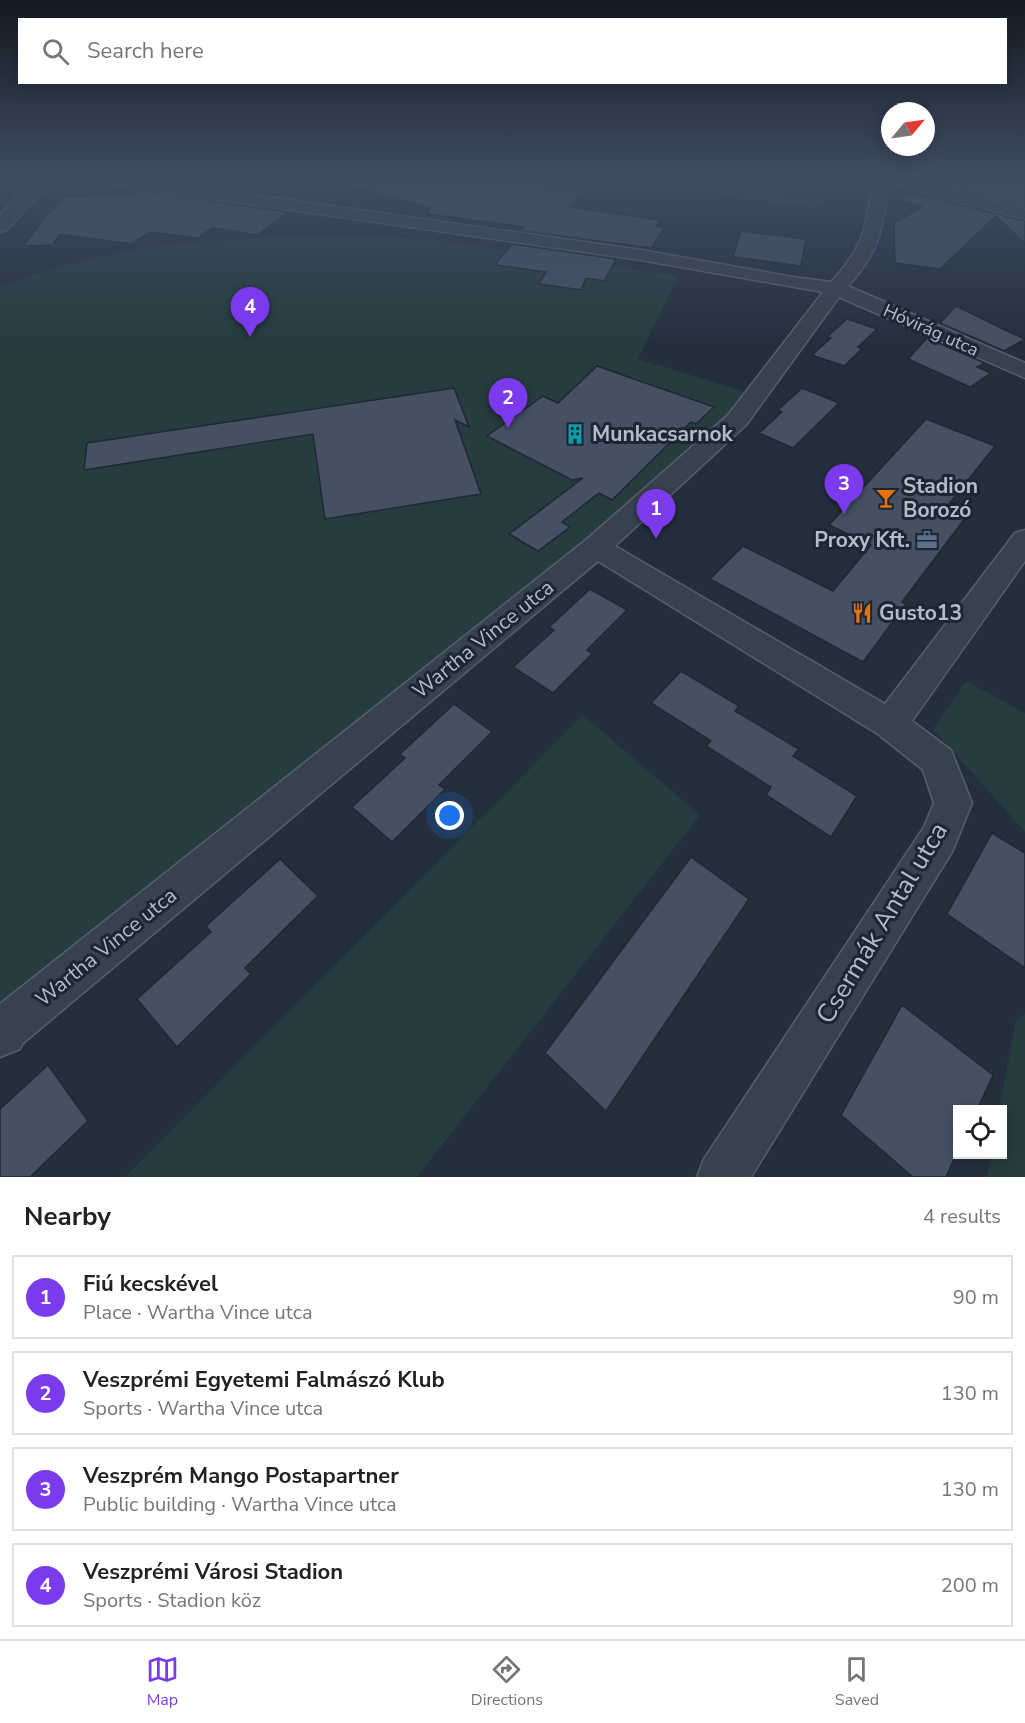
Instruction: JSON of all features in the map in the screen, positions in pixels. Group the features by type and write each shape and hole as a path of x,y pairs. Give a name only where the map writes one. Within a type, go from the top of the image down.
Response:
{"street":[{"name":"Hóvirág utca","path":"491,234 836,288 1025,371"},
{"name":"Wartha Vince utca","path":"1,1032 596,547 675,478 737,420 836,288 858,264 873,234"},
{"path":"890,724 1025,540"},
{"name":"Csermák Antal utca","path":"596,547 890,724 938,761 953,803 938,839 722,1177"}],"green space":[{"path":"325,235 429,239 679,276 638,359 756,395 738,420 0,1032 0,286 40,272 120,253 201,242"},
{"path":"966,681 1025,713 1025,832 933,729"},
{"path":"583,715 700,815 417,1177 125,1177"},
{"path":"1025,1013 1025,1177 987,1177 990,1159 1007,1159 1007,1105 1000,1105 1016,1020"}],"building":[{"path":"32,234 147,234 131,244 60,234 52,245 23,246"},
{"path":"165,234 204,234 198,238"},
{"path":"544,234 660,234 652,248"},
{"path":"740,234 765,234 806,239 801,266 733,257"},
{"path":"894,234 977,234 940,269 895,263"},
{"path":"1015,234 1025,234 1025,244"},
{"path":"512,244 616,259 604,281 586,278 581,290 539,284 546,272 495,265"},
{"path":"956,306 1025,339 1004,351 940,323"},
{"path":"847,319 877,329 858,347 862,349 844,366 812,355 831,338 827,337"},
{"path":"927,338 985,363 977,367 991,373 970,387 908,359"},
{"name":"Munkacsarnok","path":"597,366 714,407 696,424 691,422 612,500 599,493 562,522 570,527 538,551 509,534 583,478 572,480 487,436 543,396 558,403"},
{"path":"454,388 469,427 455,420 481,494 325,519 313,434 84,470 87,443"},
{"path":"802,388 839,403 793,448 759,433 782,412 778,410"},
{"path":"926,419 995,446 949,504 969,513 902,602 906,604 863,662 710,579 743,546 833,591 871,545 829,525"},
{"path":"590,589 627,610 587,650 592,654 553,693 513,667 554,630 549,627"},
{"path":"681,671 739,706 735,711 799,749 793,756 857,796 831,837 766,795 771,787 706,746 711,741 651,703"},
{"path":"454,704 492,732 439,785 445,789 392,842 352,807 405,758 400,754"},
{"path":"992,833 1025,853 1025,968 947,914"},
{"path":"691,857 749,899 606,1111 545,1053"},
{"path":"280,859 318,896 245,968 251,974 177,1047 137,999 211,932 206,926"},
{"path":"902,1005 993,1075 979,1105 953,1105 954,1159 946,1177 913,1177 841,1115"},
{"path":"48,1065 88,1121 30,1177 0,1177 0,1109"}],"place":[{"name":"Veszprémi Városi Stadion","path":"250,337"},
{"name":"Veszprémi Egyetemi Falmászó Klub","path":"508,428"},
{"name":"Munkacsarnok","path":"575,434"},
{"name":"Stadion Borozó","path":"886,498"},
{"name":"Veszprém Mango Postapartner","path":"844,514"},
{"name":"Fiú kecskével","path":"656,539"},
{"name":"Proxy Kft.","path":"927,540"},
{"name":"Gusto13","path":"862,613"}]}
